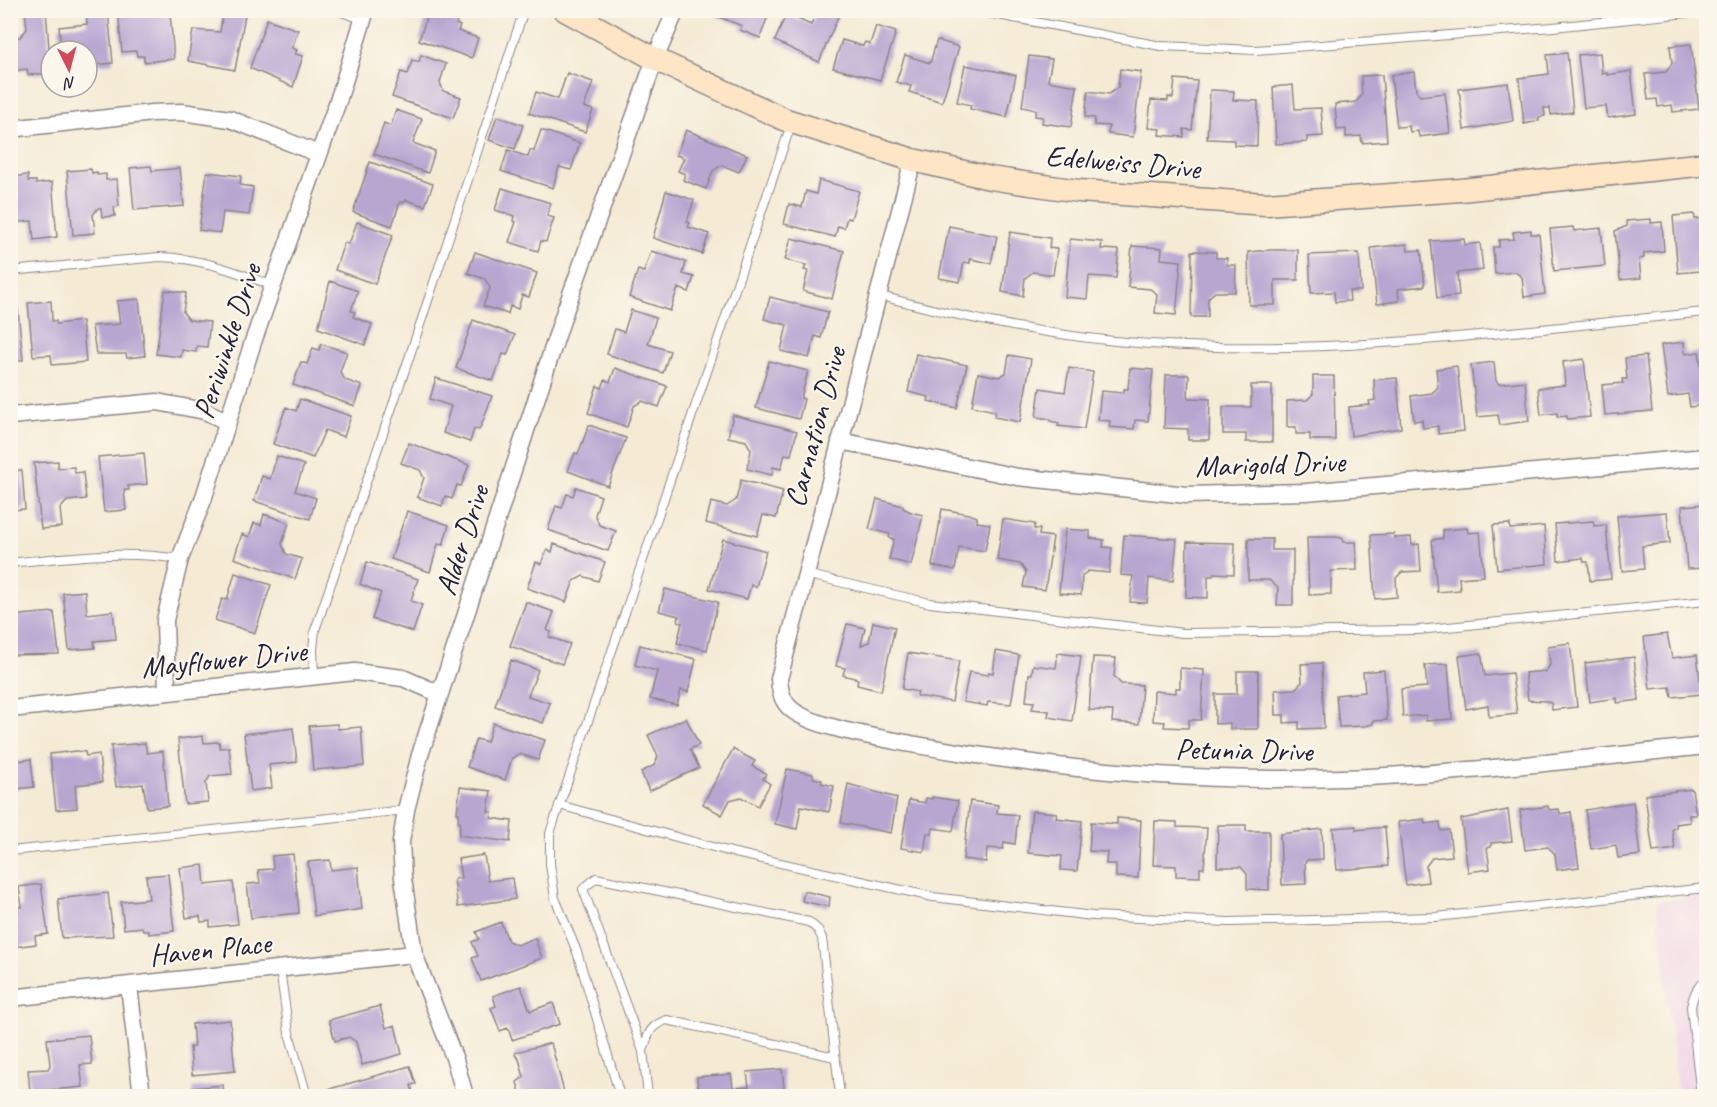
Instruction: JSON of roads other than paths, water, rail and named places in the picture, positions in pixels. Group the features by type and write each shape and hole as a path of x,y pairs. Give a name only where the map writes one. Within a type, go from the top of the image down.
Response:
{"street":[{"name":"Edelweiss Drive","path":"565,10 655,59 792,122 913,160 990,178 1079,191 1266,204 1461,190 1707,164"},
{"name":"Alder Drive","path":"465,1096 455,1060 414,954 403,878 401,842 406,810 440,694 565,311 655,59 676,10"},
{"name":"Periwinkle Drive","path":"167,692 165,620 180,559 203,500 364,15"},
{"path":"10,129 152,113 182,112 230,119 319,154"},
{"name":"Carnation Drive","path":"788,707 781,694 779,679 804,574 913,160"},
{"path":"10,416 157,402 206,411 228,423"},
{"name":"Marigold Drive","path":"840,441 1018,477 1187,495 1306,492 1707,457"},
{"name":"Mayflower Drive","path":"10,709 355,672 403,678 440,694"},
{"name":"Petunia Drive","path":"788,707 808,719 865,735 918,745 1064,767 1156,776 1342,778 1443,772 1707,746"},
{"name":"Haven Place","path":"10,998 414,954"},
{"path":"129,986 142,1096"}],"lane":[{"path":"336,10 364,15"},
{"path":"314,677 315,630 408,361 524,10"},
{"path":"972,10 1161,46 1256,50 1541,28 1707,11"},
{"path":"620,1096 580,962 555,898 550,864 550,833 792,122"},
{"path":"10,271 159,257 180,258 208,262 273,286"},
{"path":"877,295 930,309 1041,331 1149,344 1276,347 1358,345 1707,312"},
{"path":"10,563 102,554 156,555 180,559"},
{"path":"804,574 930,603 1183,633 1418,630 1707,601"},
{"path":"559,805 735,853 933,897 1093,916 1229,922 1436,917 1707,888"},
{"path":"10,851 406,810"},
{"path":"648,1096 642,1051 583,889 596,878 809,922 818,930 822,938 840,1096"},
{"path":"280,969 289,1033 307,1096"},
{"path":"1701,1096 1691,1007 1693,997 1701,984 1707,981"},
{"path":"642,1051 649,1030 656,1023 667,1020 835,1057"}]}
